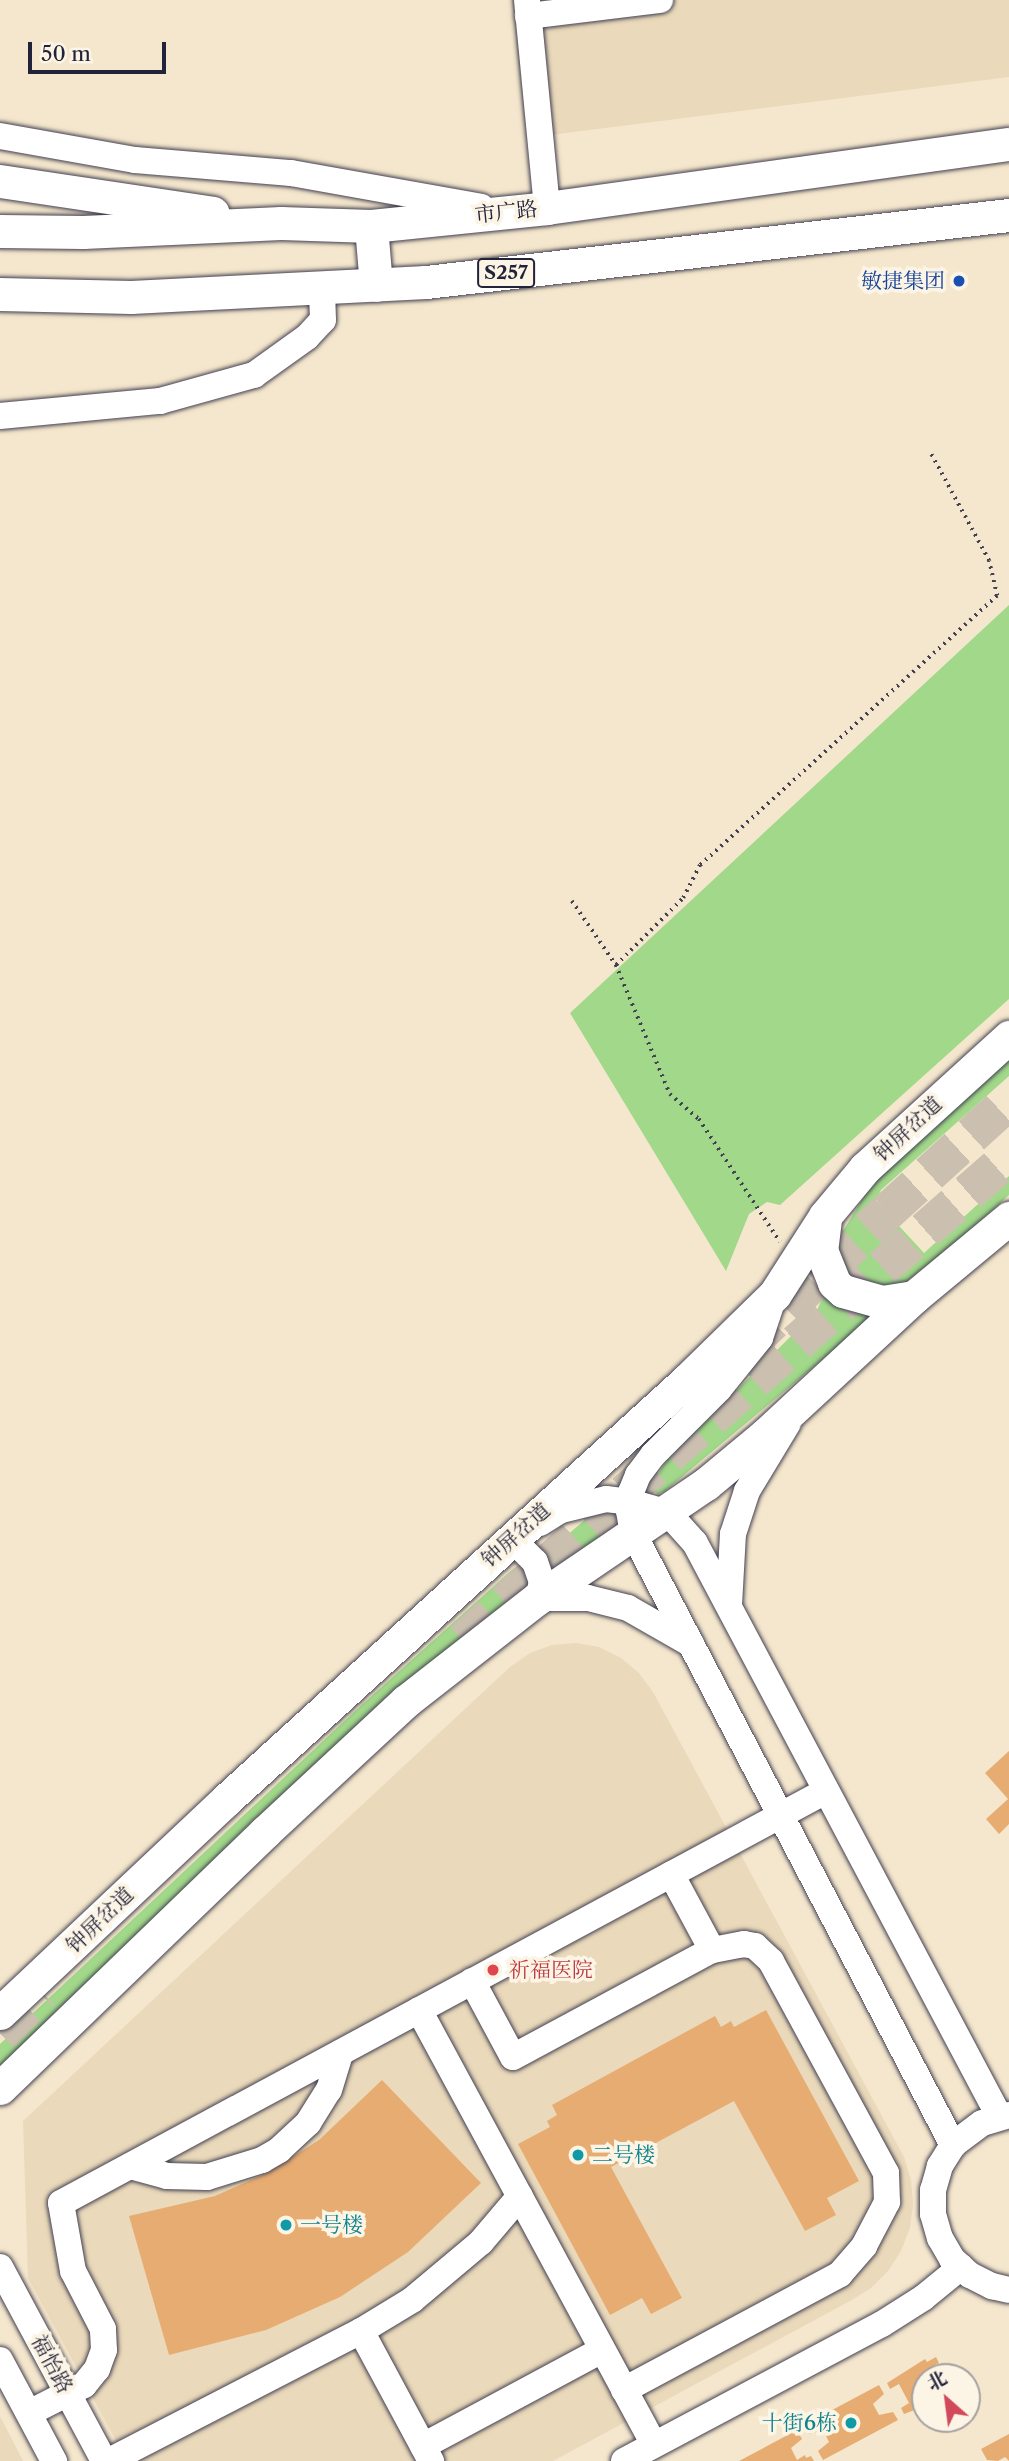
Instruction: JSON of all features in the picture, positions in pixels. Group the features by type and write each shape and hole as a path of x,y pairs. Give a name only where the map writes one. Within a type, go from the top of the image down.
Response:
{"main road":[{"name":"市广路","path":"0,231 96,232 281,223 371,226 547,208 1009,145"},
{"path":"0,181 281,223"},
{"name":"S257","path":"0,294 131,297 440,281 1009,215"},
{"path":"371,226 376,285"},
{"name":"钟屏岔道","path":"0,2013 227,1799 687,1381 775,1294 825,1216 865,1168 1009,1037"},
{"path":"825,1216 821,1250 834,1283 843,1291 870,1301 894,1302 914,1297"},
{"path":"1,2089 353,1748 406,1701 538,1598 631,1517 668,1513 765,1435 914,1297 1009,1218"}],"street":[{"path":"547,208 528,8 660,0"},
{"path":"0,135 135,160 291,173 392,193 511,211"},
{"path":"0,416 160,401 254,375 307,337 323,320 322,287"},
{"path":"631,1517 638,1475 653,1455 719,1389 760,1338 775,1294"},
{"path":"729,1606 733,1534 747,1492 784,1427 841,1365"},
{"path":"508,1542 561,1510 606,1499 631,1517 692,1645 953,2145"},
{"path":"668,1513 695,1543 826,1791 1004,2116 967,2132 953,2145 940,2166 933,2190 933,2214 940,2238 961,2267 992,2286 1009,2290"},
{"path":"508,1542 522,1549 535,1562 542,1582 538,1598 588,1598 628,1608 692,1645"},
{"path":"29,2413 84,2385 104,2350 103,2329 73,2271 61,2203 826,1791"},
{"path":"671,1874 712,1950"},
{"path":"472,1981 513,2057 712,1950 744,1944 764,1952 886,2174 887,2202 864,2246 840,2274 624,2390"},
{"path":"419,2010 654,2445"},
{"path":"130,2166 167,2176 206,2178 262,2160 279,2150 308,2123 329,2090 340,2053"},
{"path":"107,2461 360,2331 412,2300 481,2242 520,2196"},
{"name":"福怡路","path":"0,2267 107,2461"},
{"path":"624,2461 882,2324 923,2298 961,2267"},
{"path":"360,2331 427,2454 602,2350"},
{"name":"福怡路","path":"0,2360 54,2461"}],"path":[{"path":"616,965 683,898 700,865 997,596 989,561 931,454"},
{"path":"572,901 616,965 670,1094 699,1119 794,1264"}],"shaded area":[{"path":"512,0 1009,0 1009,77 526,138"},
{"name":"祈福医院","path":"576,1643 599,1647 621,1658 639,1673 653,1692 904,2157 911,2180 913,2204 910,2228 901,2251 888,2271 871,2288 850,2301 553,2461 127,2461 28,2278 23,2121 510,1667 530,1653 552,1645"},
{"path":"0,2416 23,2461 0,2461"}],"green space":[{"path":"1009,605 1009,999 780,1205 767,1202 749,1214 726,1271 570,1013"},
{"path":"1009,1060 1009,1076 881,1190 876,1201 924,1253 1009,1176 1009,1195 932,1265 895,1289 851,1282 836,1252 843,1231 873,1182"},
{"path":"826,1290 878,1313 665,1491 658,1494 653,1491 652,1484 667,1460 817,1310"},
{"path":"598,1513 613,1514 619,1523 554,1573 553,1547 586,1519"},
{"path":"514,1568 530,1584 0,2069 0,2044 355,1711"}],"building":[{"path":"1009,1751 1009,1824 999,1834 986,1819 1008,1799 985,1773"},
{"name":"二号楼","path":"766,2010 859,2181 827,2198 836,2215 805,2231 734,2101 611,2167 682,2298 651,2314 642,2298 610,2315 518,2144 550,2127 547,2121 557,2115 552,2105 715,2016 721,2027 731,2021 734,2027"},
{"name":"一号楼","path":"382,2080 481,2183 408,2252 340,2297 266,2330 169,2355 129,2216 215,2196 269,2172 319,2140"},
{"path":"936,2357 939,2363 919,2363 925,2359 927,2362"},
{"path":"911,2368 911,2411 904,2414 901,2408 909,2403 899,2384 890,2389 887,2383"},
{"name":"十街6栋","path":"879,2385 884,2394 873,2404 879,2415 893,2412 898,2420 823,2460 818,2451 829,2442 823,2430 809,2434 804,2425"},
{"path":"797,2430 802,2439 791,2448 797,2460 805,2455 806,2458 811,2456 814,2461 739,2461"},
{"path":"1009,2434 1009,2461 1005,2457 998,2461 987,2460 981,2449"}],"tunnel":[{"path":"745,1348 887,1212 1009,1101"},
{"path":"463,1641 625,1493 1009,1157"},
{"path":"0,2034 42,1992"}],"place":[{"name":"敏捷集团","path":"959,281"},
{"name":"祈福医院","path":"493,1970"},
{"name":"二号楼","path":"578,2155"},
{"name":"一号楼","path":"286,2225"},
{"name":"十街6栋","path":"851,2423"}]}
